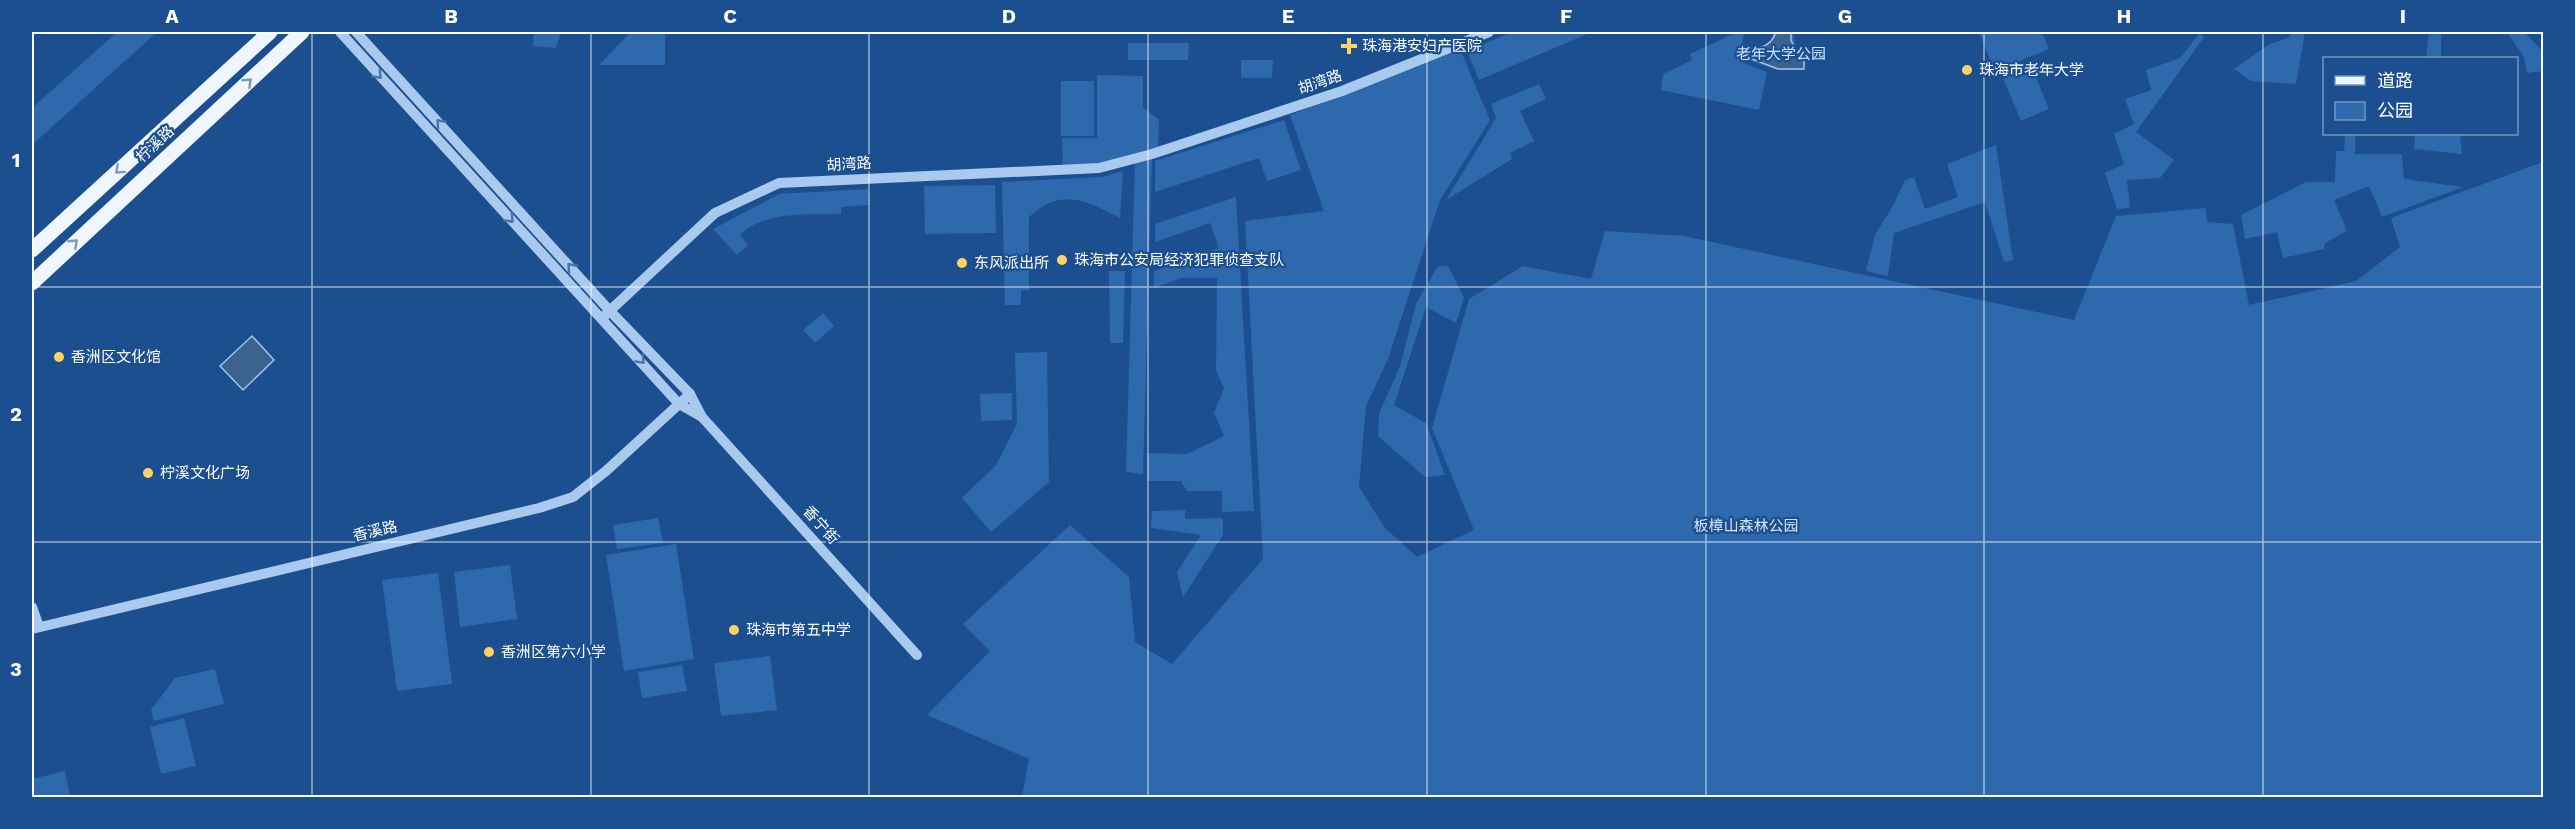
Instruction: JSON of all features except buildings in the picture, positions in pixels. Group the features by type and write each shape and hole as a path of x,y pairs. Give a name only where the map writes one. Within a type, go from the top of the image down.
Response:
{"main road":[{"name":"柠溪路","path":"32,250 270,32"},
{"name":"柠溪路","path":"32,283 302,32"},
{"path":"216,81 231,97"}],"street":[{"path":"340,32 606,314"},
{"path":"356,32 606,314"},
{"name":"胡湾路","path":"606,314 715,213 779,183 1099,168 1152,154 1342,91 1489,32"},
{"name":"香宁街","path":"606,314 690,394 702,417 917,655"},
{"name":"香宁街","path":"606,314 679,404 702,417"},
{"name":"香溪路","path":"35,628 539,508 573,497 606,471 690,394"},
{"path":"32,607 35,628"}],"green space":[{"path":"117,32 156,33 32,145 32,108"},
{"path":"534,32 561,32 556,48 533,46"},
{"path":"631,32 665,32 665,65 599,65"},
{"path":"1512,32 1592,32 1479,80 1467,51"},
{"path":"1737,32 1744,32 1739,61 1767,72 1759,110 1661,90 1663,74 1692,60 1690,54"},
{"name":"老年大学公园","path":"1773,32 1794,32 1795,43 1805,59 1804,70 1777,70 1743,58 1744,49 1763,46 1771,40"},
{"path":"1979,32 2042,32 2049,49 1995,71"},
{"path":"2292,32 2305,32 2296,84 2251,81 2234,69 2268,45 2289,37"},
{"path":"2429,32 2441,32 2441,57 2426,57"},
{"path":"2507,32 2524,32 2543,52 2543,71 2527,73 2524,57"},
{"path":"2200,33 2204,37 2136,132 2174,160 2160,178 2127,180 2130,208 2117,209 2105,173 2124,164 2114,134 2134,124 2125,99 2151,90 2146,70 2180,58"},
{"path":"1128,43 1189,43 1188,60 1128,60"},
{"name":"板樟山森林公园","path":"1460,49 1490,120 1440,200 1388,359 1366,406 1359,487 1385,528 1417,557 1474,530 1432,428 1469,299 1523,266 1591,279 1605,231 1684,236 2074,320 2116,216 2206,208 2207,222 2233,224 2249,305 2356,281 2400,247 2391,218 2543,162 2543,797 1022,797 1029,759 927,715 990,651 963,624 1070,525 1129,577 1135,642 1172,664 1263,559 1245,221 1324,211 1290,115"},
{"path":"1241,60 1273,60 1272,78 1241,78"},
{"path":"2029,61 2049,109 2021,121 2001,73"},
{"path":"1097,75 1143,76 1143,107 1159,120 1158,151 1098,165 1063,166 1062,138 1097,138"},
{"path":"1061,81 1094,81 1094,136 1061,136"},
{"path":"1539,84 1546,99 1520,111 1534,141 1510,153 1512,159 1446,200 1496,118 1491,104"},
{"path":"1284,120 1301,170 1267,181 1259,158 1155,192 1155,161"},
{"path":"2345,135 2355,135 2355,154 2402,154 2404,179 2463,187 2382,217 2369,186 2334,200 2347,231 2325,243 2324,249 2283,258 2277,232 2245,239 2241,215 2306,182 2335,182 2336,151 2344,151"},
{"path":"2415,135 2460,135 2462,154 2414,149"},
{"path":"1996,145 2013,260 2004,262 1985,202 1894,233 1888,276 1866,271 1875,235 1894,204 1905,180 1914,177 1925,209 1958,197 1947,164"},
{"path":"1152,158 1143,474 1126,472 1135,163"},
{"path":"1123,171 1120,218 1085,202 1063,199 1052,202 1029,217 1029,290 1021,290 1021,305 1005,305 1002,182 1102,177"},
{"path":"995,185 996,233 925,234 924,186"},
{"path":"868,189 869,205 841,207 841,214 801,214 774,218 750,227 740,235 748,245 737,255 713,229 779,194"},
{"path":"1236,197 1254,511 1222,512 1222,491 1187,491 1181,481 1147,481 1147,453 1187,454 1224,436 1214,413 1224,388 1216,371 1217,278 1182,278 1154,288 1154,271 1219,248 1210,223 1155,242 1155,224"},
{"path":"1438,266 1448,266 1464,298 1456,323 1426,307 1394,405 1426,423 1445,475 1425,477 1378,436 1379,414 1400,366 1416,304"},
{"path":"1109,271 1125,271 1123,343 1110,343"},
{"path":"823,313 834,326 815,343 803,330"},
{"path":"1047,352 1049,482 991,532 962,498 996,465 1017,424 1015,353"},
{"path":"1012,393 1012,420 981,421 980,394"},
{"path":"1185,510 1185,519 1223,518 1223,535 1183,597 1177,572 1201,535 1151,528 1152,511"},
{"path":"658,518 663,543 617,549 613,525"},
{"path":"676,544 694,659 624,671 606,555"},
{"path":"510,565 517,619 460,627 454,572"},
{"path":"438,573 452,684 397,691 382,580"},
{"path":"770,656 777,710 721,716 714,663"},
{"path":"682,665 687,691 642,698 638,672"},
{"path":"215,669 224,704 154,721 151,710 175,678"},
{"path":"184,718 196,766 161,774 150,727"},
{"path":"65,771 70,797 32,797 32,779"}],"shaded area":[{"name":"老年大学公园","path":"1776,32 1791,32 1791,40 1799,58 1804,60 1804,69 1778,69 1744,56 1745,51 1768,44"},
{"path":"252,336 274,360 243,390 220,366"}],"place":[{"name":"珠海港安妇产医院","path":"1349,46"},
{"name":"珠海市老年大学","path":"1967,70"},
{"name":"珠海市公安局经济犯罪侦查支队","path":"1062,260"},
{"name":"东风派出所","path":"962,263"},
{"name":"香洲区文化馆","path":"59,357"},
{"name":"柠溪文化广场","path":"148,473"},
{"name":"珠海市第五中学","path":"734,630"},
{"name":"香洲区第六小学","path":"489,652"}]}
